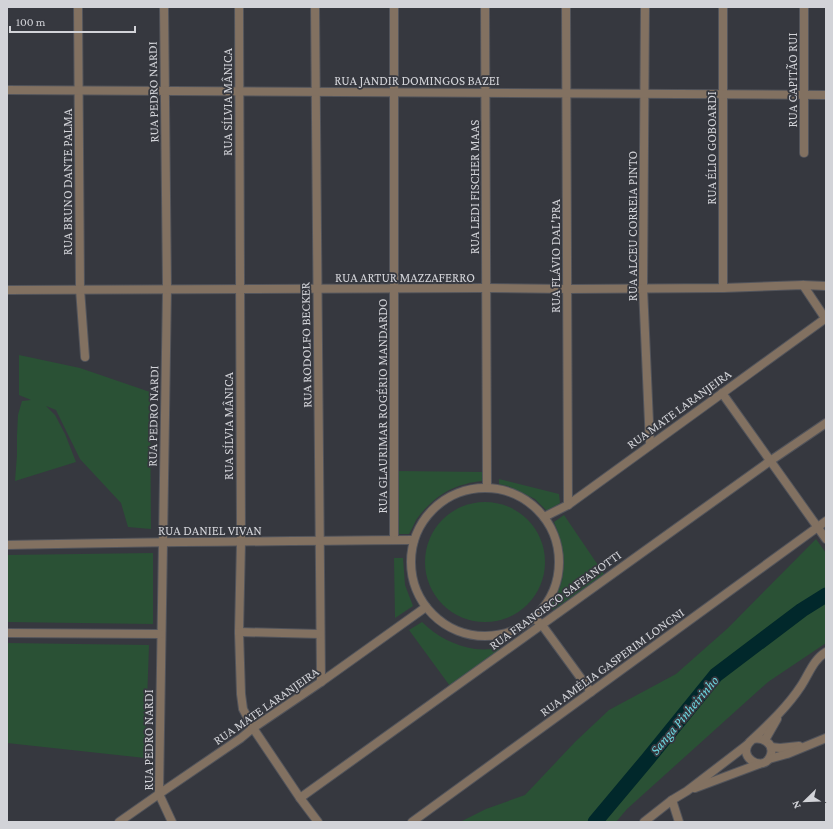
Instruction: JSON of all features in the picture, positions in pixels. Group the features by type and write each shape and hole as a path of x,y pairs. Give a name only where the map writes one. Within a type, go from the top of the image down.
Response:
{"street":[{"name":"RUA BRUNO DANTE PALMA","path":"78,7 80,290 85,357"},
{"name":"RUA PEDRO NARDI","path":"164,7 167,289 159,794 172,822"},
{"name":"RUA SÍLVIA MÂNICA","path":"239,7 241,542 239,632 241,694 243,709 253,728 318,822"},
{"name":"RUA RODOLFO BECKER","path":"315,7 321,682"},
{"name":"RUA GLAURIMAR ROGÉRIO MANDARDO","path":"394,7 394,540"},
{"name":"RUA LEDI FISCHER MAAS","path":"484,7 487,487"},
{"name":"RUA FLÁVIO DAL'PRA","path":"566,7 568,504"},
{"name":"RUA ALCEU CORREIA PINTO","path":"645,7 643,288 650,445"},
{"name":"RUA ÉLIO GOBOARDI","path":"723,7 723,288"},
{"name":"RUA CAPITÃO RUI","path":"804,7 804,153"},
{"name":"RUA JANDIR DOMINGOS BAZEI","path":"7,90 485,92 566,94 723,93 826,95"},
{"name":"RUA ARTUR MAZZAFERRO","path":"7,290 567,289 723,288 803,285 826,286"},
{"path":"803,285 826,318"},
{"name":"RUA MATE LARANJEIRA","path":"544,517 568,504 826,318"},
{"path":"722,393 826,539"},
{"name":"RUA FRANCISCO SAFFANOTTI","path":"300,798 770,461 826,423"},
{"path":"487,487 509,491 529,501 544,517 555,537 559,558 557,580 548,601 534,618 519,628 509,632 486,636 469,634 453,629 438,619 426,607 415,586 410,563 414,540 424,518 441,501 463,490 487,487"},
{"name":"RUA AMÉLIA GASPERIM LONGNI","path":"412,822 826,521"},
{"name":"RUA DANIEL VIVAN","path":"7,545 414,540"},
{"name":"RUA MATE LARANJEIRA","path":"119,822 321,682 426,607"},
{"path":"534,618 542,625 591,692"},
{"path":"7,632 161,634"},
{"path":"239,632 320,634"},
{"path":"644,822 750,742 781,711 801,686 811,667 820,656 826,652"},
{"path":"769,759 772,751 768,743 781,711"},
{"path":"750,742 762,738 768,743 780,748 812,744"},
{"path":"687,791 766,762 769,759 788,754 826,738"},
{"path":"750,742 746,754 754,763 759,764"},
{"path":"672,800 679,822"}],"green space":[{"path":"19,355 80,368 150,392 151,529 128,527 121,503 80,459 56,410 46,406 55,415 65,434 76,462 15,481 18,415 22,401 31,400 19,395"},
{"path":"398,471 482,472 482,481 459,486 438,497 416,520 409,534 399,534"},
{"path":"499,479 559,494 560,503 547,511 535,499 508,486 499,484"},
{"path":"485,502 508,506 528,519 541,539 545,562 541,585 528,605 508,618 485,622 462,618 442,605 429,585 425,562 429,539 442,519 462,506"},
{"path":"564,515 604,574 553,610 551,606 561,583 564,565 561,543 554,522"},
{"path":"816,539 826,553 826,643 768,682 627,809 616,822 460,822 486,809 525,795 575,742 609,710 676,674 728,628"},
{"path":"153,553 153,624 7,622 7,555"},
{"path":"394,558 403,558 405,585 413,606 395,618"},
{"path":"422,622 440,636 453,643 468,648 500,649 450,686 409,630"},
{"path":"7,643 149,645 145,758 7,743"}],"waterway":[{"name":"Sanga Pinheirinho","path":"595,822 716,675 802,610 826,595"}]}
